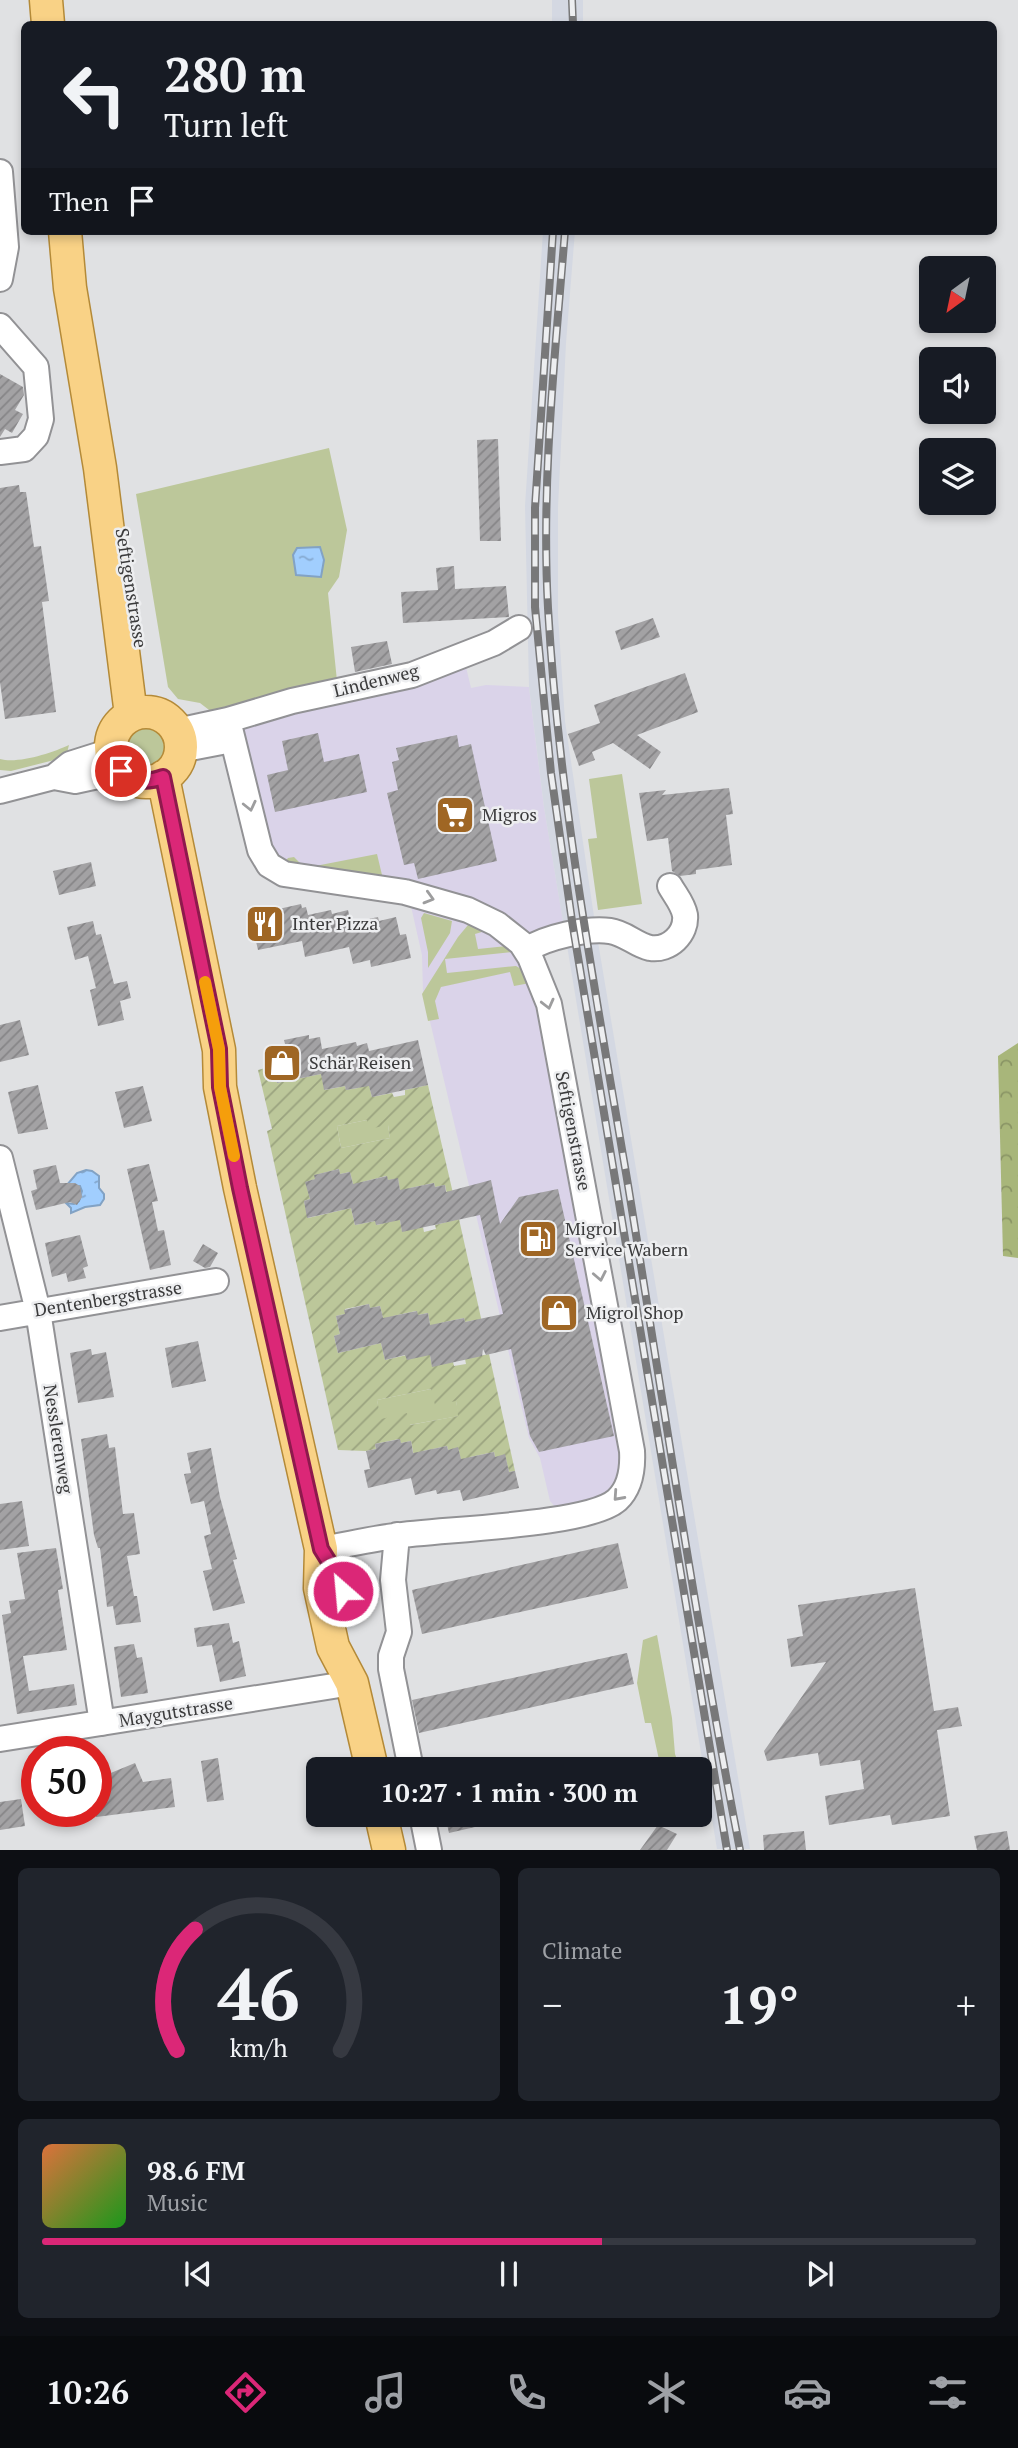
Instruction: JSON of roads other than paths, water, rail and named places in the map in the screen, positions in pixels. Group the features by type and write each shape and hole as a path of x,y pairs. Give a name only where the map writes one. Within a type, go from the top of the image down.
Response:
{"main road":[{"path":"46,0 48,21"},
{"name":"Seftigenstrasse","path":"65,235 70,288 141,714"},
{"path":"134,770 178,761 179,741 161,716 141,714 121,721 115,730 134,770 219,1049 220,1087 241,1193 321,1549 320,1588 333,1647 352,1683 369,1757"},
{"path":"384,1827 389,1850"}],"street":[{"path":"0,172 6,247 0,279"},
{"path":"0,326 36,367 41,419 36,436 24,449 0,452"},
{"name":"Lindenweg","path":"179,741 230,730 292,701 412,675 494,643 519,628"},
{"name":"Seftigenstrasse","path":"230,730 260,850 265,861 273,868 292,876 405,892 458,906 497,923 510,932 526,950 538,972 549,1004 632,1451 631,1476 623,1493 602,1509 468,1530 397,1535 321,1549"},
{"path":"0,791 54,777 70,764 134,770"},
{"path":"526,950 540,941 596,931 611,931 644,946 663,948 677,938 685,916 682,905 670,886"},
{"name":"Nesslerenweg","path":"0,1158 37,1311 102,1723"},
{"name":"Dentenbergstrasse","path":"0,1318 216,1281"},
{"path":"397,1535 393,1580 399,1632 391,1656 391,1669 408,1757"},
{"name":"Maygutstrasse","path":"0,1739 352,1683"},
{"path":"424,1827 429,1850"}],"water":[{"path":"320,547 324,560 321,577 296,575 293,555 297,548"},
{"path":"86,1170 99,1176 99,1188 104,1199 100,1205 71,1213 71,1208 66,1203 74,1204 79,1201 82,1191 80,1186 66,1186 77,1173"}],"railway":[{"path":"572,0 573,21"},
{"path":"553,235 535,508 535,607 551,773 572,921 727,1850"},
{"path":"565,235 550,420 546,514 553,681 570,825 592,970 695,1601 740,1850"}],"place":[{"name":"Migros","path":"455,815"},
{"name":"Inter Pizza","path":"265,924"},
{"name":"Schär Reisen","path":"282,1063"},
{"name":"Migrol Service Wabern","path":"538,1239"},
{"name":"Migrol Shop","path":"559,1313"}]}
